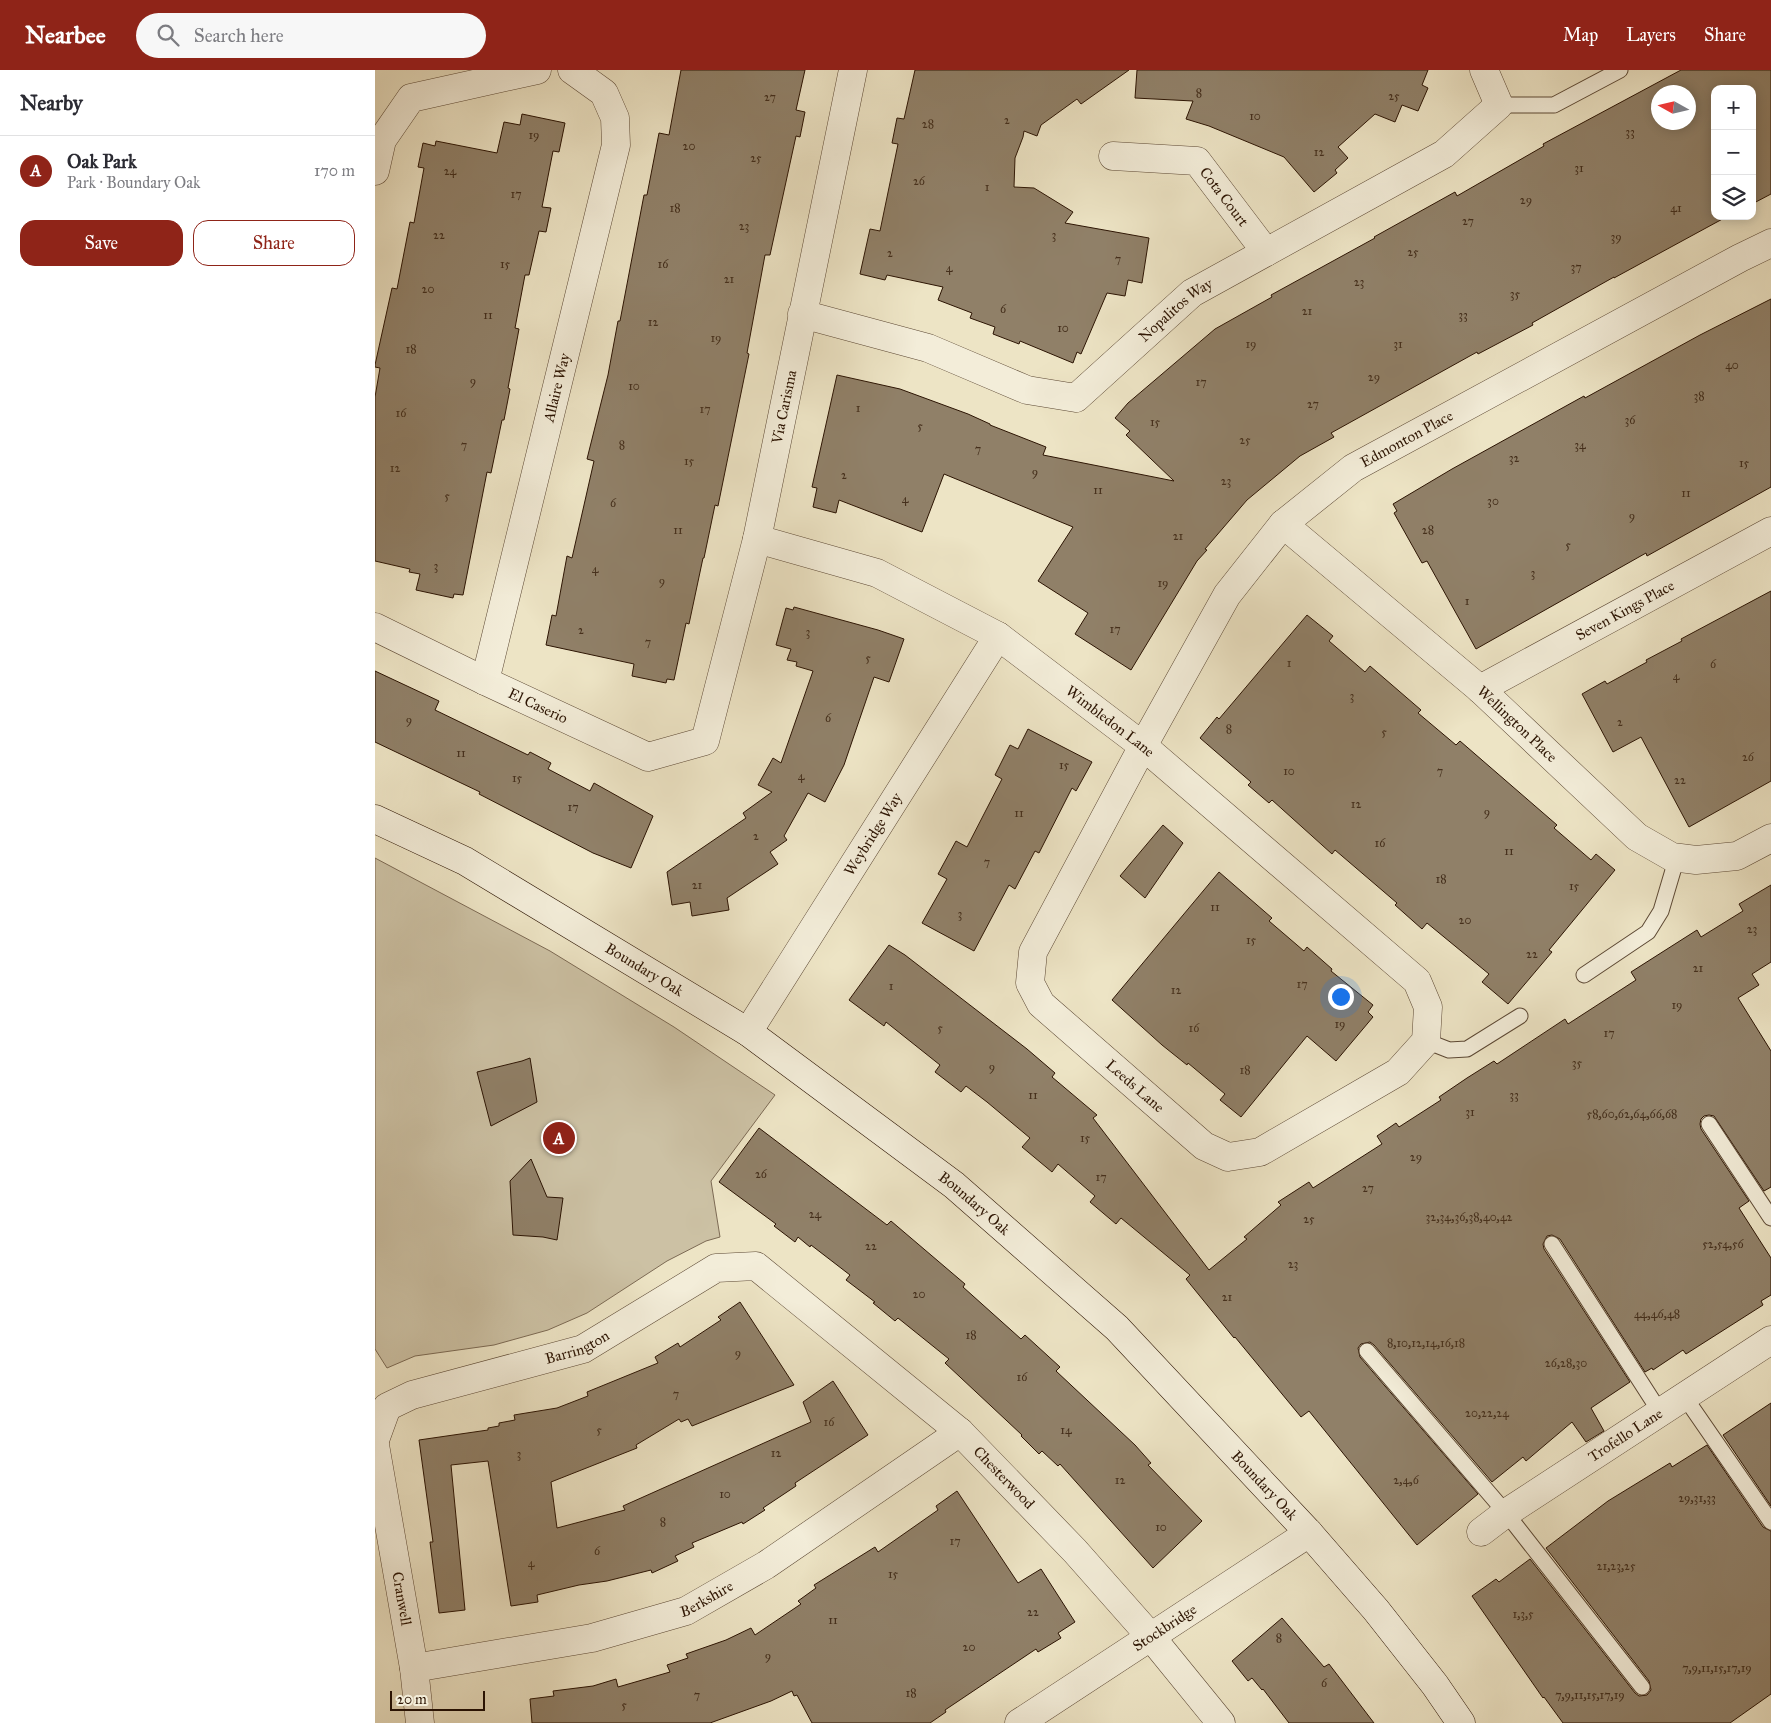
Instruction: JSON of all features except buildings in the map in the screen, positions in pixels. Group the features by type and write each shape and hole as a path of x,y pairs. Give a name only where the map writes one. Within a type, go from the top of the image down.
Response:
{"street":[{"path":"375,171 382,140 411,98 537,70"},
{"name":"Via Carisma","path":"705,741 757,539 853,70"},
{"path":"1484,70 1499,104"},
{"name":"Allaire Way","path":"485,681 617,145 615,118 587,78"},
{"name":"Nopalitos Way","path":"802,314 928,348 1027,390 1075,398 1192,293 1444,154 1499,104"},
{"name":"Cota Court","path":"1113,156 1197,161 1266,252"},
{"name":"Edmonton Place","path":"1143,746 1227,595 1283,524 1353,468 1732,262 1771,243"},
{"name":"Wellington Place","path":"1283,524 1480,689 1637,837 1672,857 1696,860 1737,856 1771,838"},
{"name":"Seven Kings Place","path":"1480,689 1771,531"},
{"name":"Wimbledon Lane","path":"757,539 877,573 998,636 1143,746 1417,981 1428,1007 1426,1041"},
{"name":"El Caserio","path":"375,627 648,757 705,741"},
{"name":"Weybridge Way","path":"748,1032 998,636"},
{"name":"Leeds Lane","path":"1143,746 1033,952 1030,983 1041,1004 1204,1146 1227,1157 1259,1152 1398,1072 1426,1041"},
{"name":"Boundary Oak","path":"375,819 465,862 748,1032 954,1185 1117,1328 1309,1533 1376,1610 1435,1685 1461,1723"},
{"name":"Barrington","path":"375,1440 387,1407 412,1395 583,1349 716,1268 756,1266"},
{"name":"Chesterwood","path":"756,1266 960,1432 1075,1550 1151,1637 1221,1723"},
{"name":"Trofello Lane","path":"1481,1532 1506,1513 1771,1340"},
{"name":"Berkshire","path":"414,1668 592,1638 685,1611 766,1565 960,1432"},
{"name":"Cranwell","path":"375,1445 414,1668 420,1723"},
{"name":"Stockbridge","path":"1019,1723 1309,1533"}],"lane":[{"path":"1499,104 1554,105 1621,70"},
{"path":"1585,974 1647,932 1661,911 1677,857"},
{"path":"1426,1041 1449,1050 1467,1049 1520,1016"},
{"path":"1709,1124 1771,1218"},
{"path":"1552,1244 1661,1412"},
{"path":"1367,1351 1506,1513 1642,1687"},
{"path":"1684,1396 1771,1522"}],"shaded area":[{"path":"375,858 550,951 674,1027 775,1095 711,1181 720,1237 706,1241 667,1261 587,1313 548,1330 494,1345 415,1356 387,1368 375,1349"}],"place":[{"name":"Oak Park","path":"559,1138"}]}
